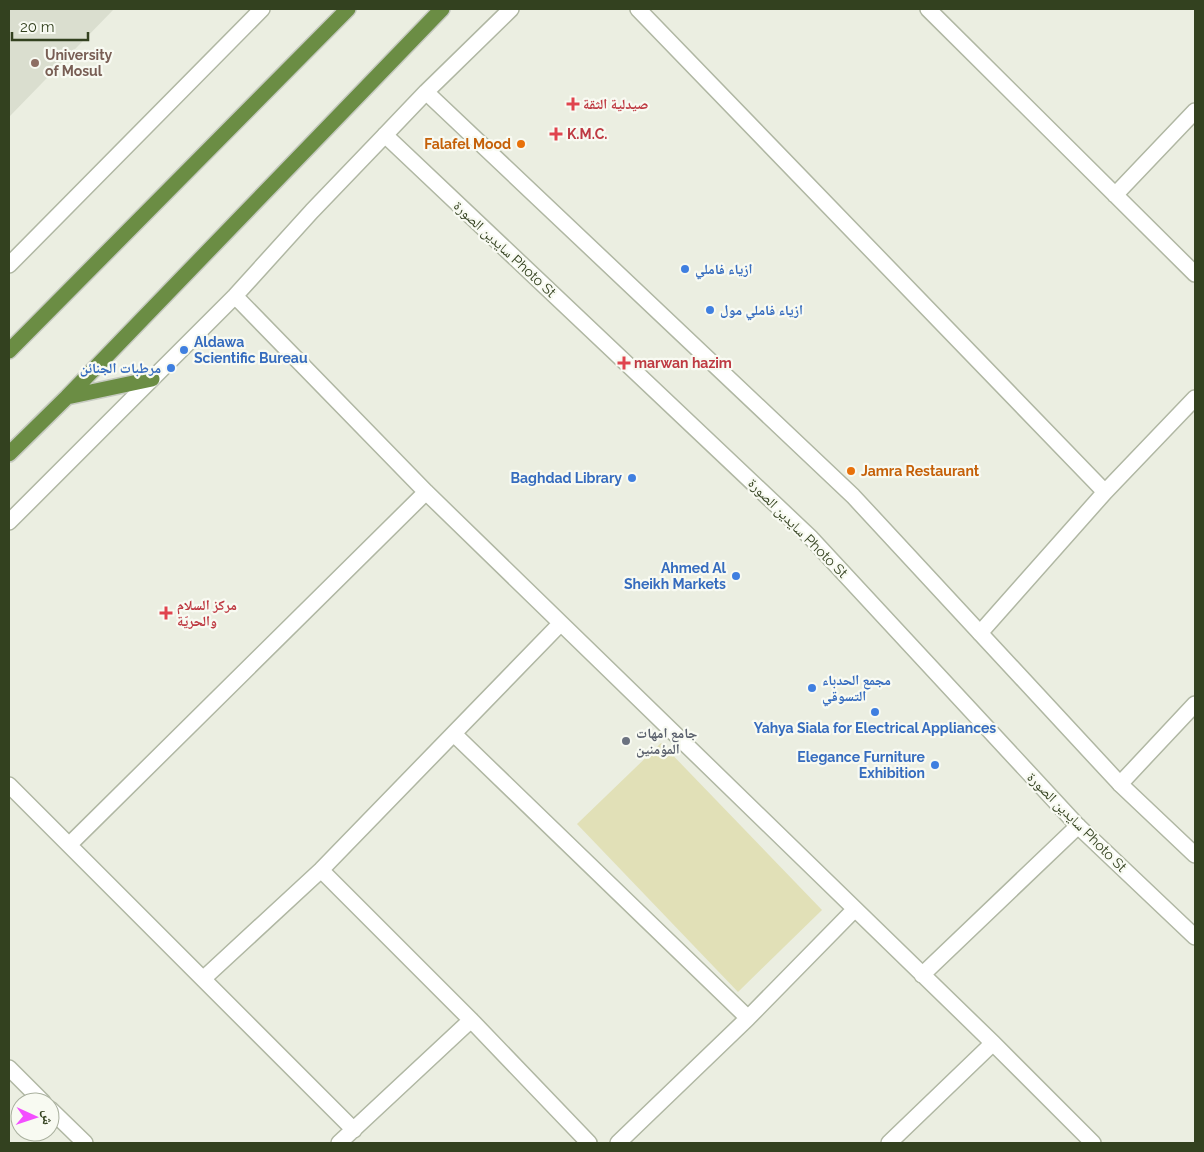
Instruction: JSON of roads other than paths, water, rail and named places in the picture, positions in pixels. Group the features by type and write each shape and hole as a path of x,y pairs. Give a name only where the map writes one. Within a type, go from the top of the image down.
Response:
{"highway":[{"path":"9,351 348,9"},
{"path":"9,454 67,397 442,9"},
{"path":"67,397 152,379"}],"street":[{"path":"9,265 262,9"},
{"path":"9,522 235,296 312,211 426,92 511,9"},
{"path":"638,9 1105,492"},
{"path":"928,9 1195,274"},
{"path":"426,92 853,496 1120,784 1195,855"},
{"path":"1115,195 1195,111"},
{"name":"سايدين الصورة Photo St","path":"385,135 811,538 1078,826 1195,937"},
{"path":"235,296 426,492 993,1043 1092,1143"},
{"path":"980,633 1105,492 1193,404"},
{"path":"70,844 426,492"},
{"path":"203,979 321,870 455,735 560,624"},
{"path":"1120,784 1195,704"},
{"path":"455,735 748,1018"},
{"path":"9,785 354,1130"},
{"path":"922,975 1078,826"},
{"path":"321,870 471,1020 589,1143"},
{"path":"618,1143 748,1018 854,910"},
{"path":"340,1143 471,1020"},
{"path":"889,1143 993,1043"},
{"path":"9,1068 33,1092"},
{"path":"60,1119 85,1143"}],"place":[{"name":"University of Mosul","path":"35,63"},
{"name":"صيدلية الثقة","path":"573,104"},
{"name":"K.M.C.","path":"556,134"},
{"name":"Falafel Mood","path":"521,144"},
{"name":"ازياء فاملي","path":"685,269"},
{"name":"ازياء فاملي مول","path":"710,310"},
{"name":"Aldawa Scientific Bureau","path":"184,350"},
{"name":"marwan hazim","path":"624,363"},
{"name":"مرطبات الجنائن","path":"171,368"},
{"name":"Jamra Restaurant","path":"851,471"},
{"name":"Baghdad Library","path":"632,478"},
{"name":"Ahmed Al Sheikh Markets","path":"736,576"},
{"name":"مركز السلام والحريّة","path":"166,613"},
{"name":"مجمع الحدباء التسوقي","path":"812,688"},
{"name":"Yahya Siala for Electrical Appliances","path":"875,712"},
{"name":"جامع امهات المؤمنين","path":"626,741"},
{"name":"Elegance Furniture Exhibition","path":"935,765"}]}
